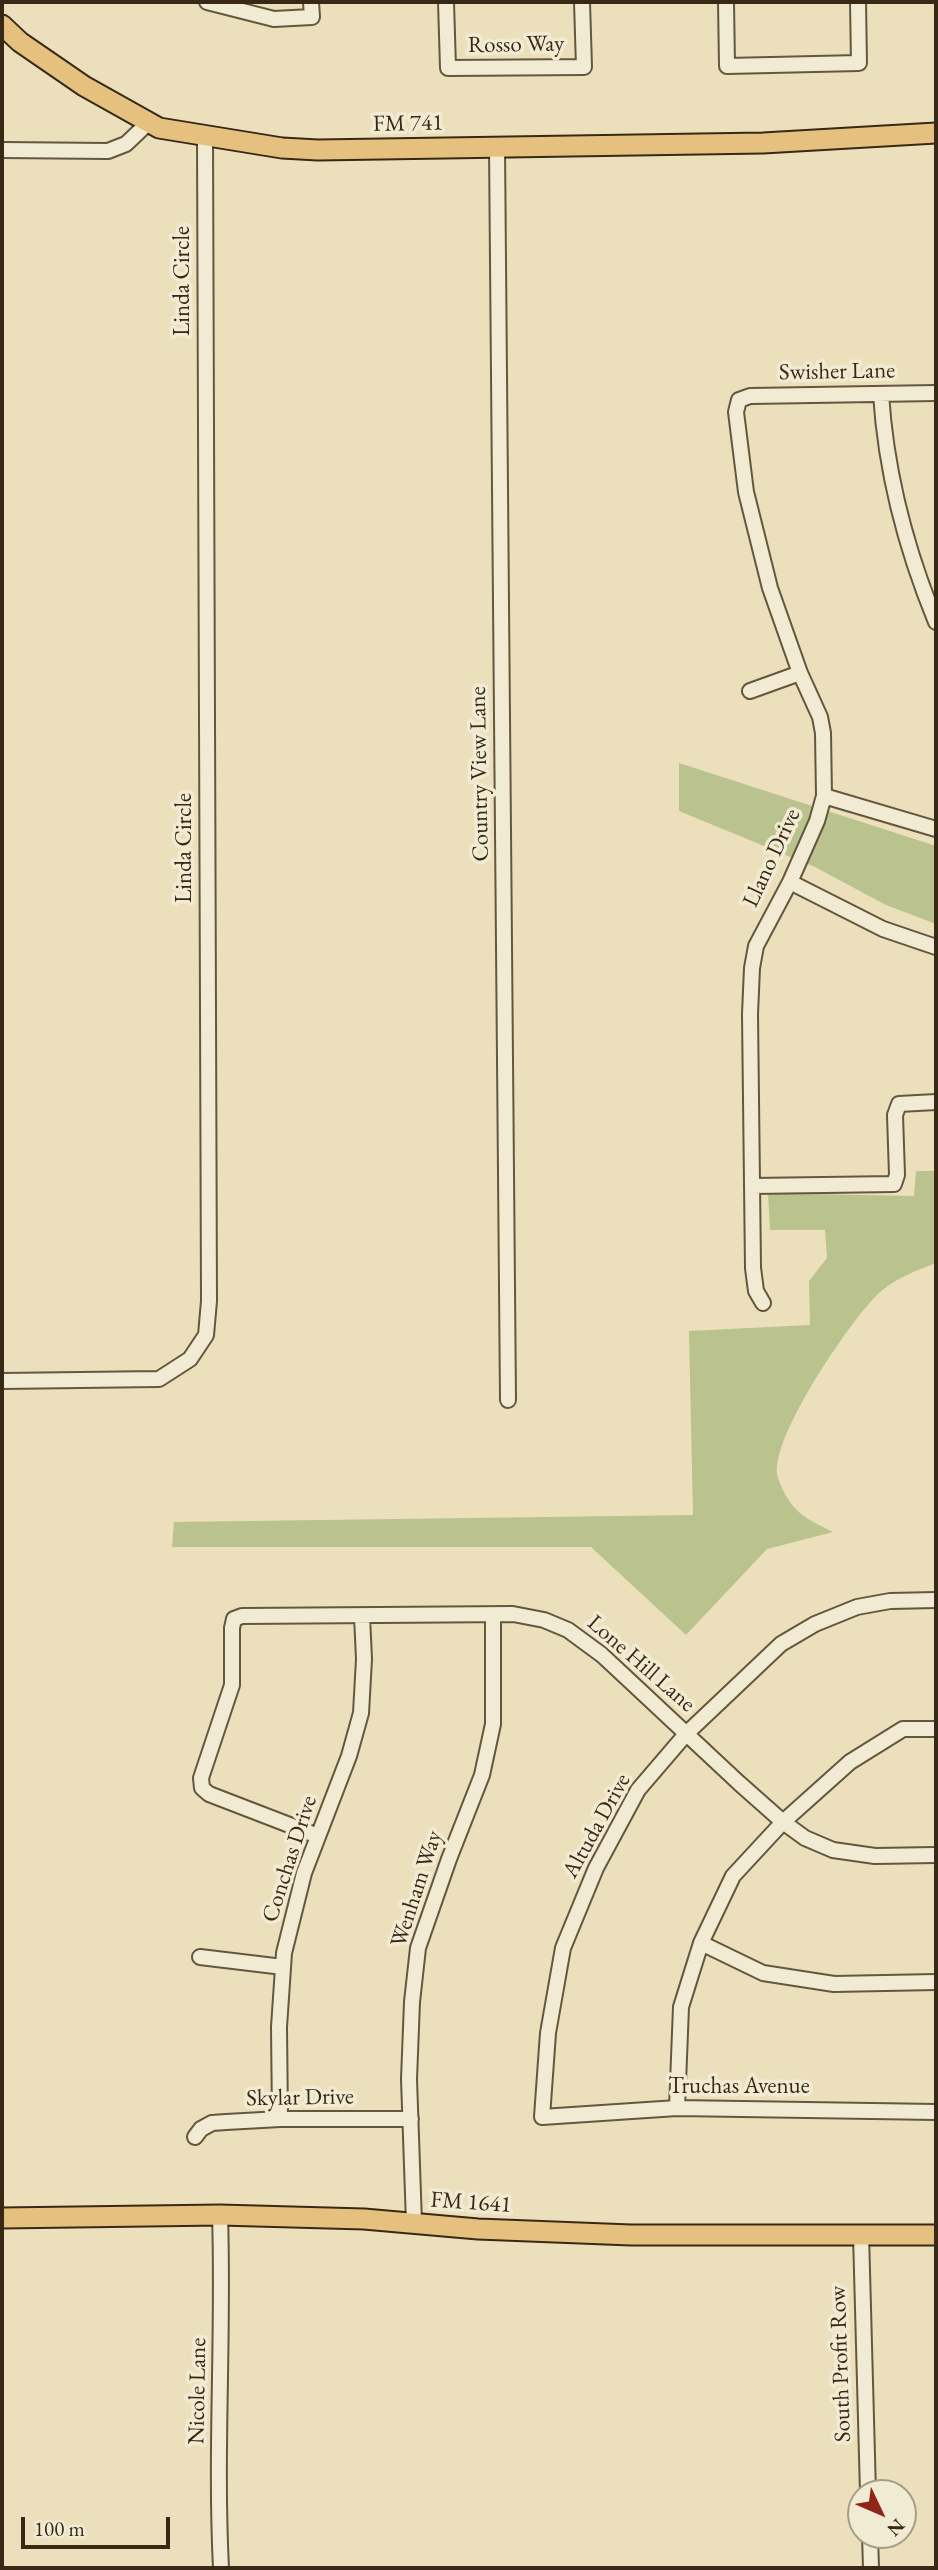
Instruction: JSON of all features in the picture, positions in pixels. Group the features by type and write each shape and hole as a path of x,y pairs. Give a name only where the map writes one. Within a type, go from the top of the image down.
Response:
{"main road":[{"name":"FM 741","path":"2,25 54,67 159,128 282,148 318,150 848,139 856,136 936,133"},
{"name":"FM 741","path":"848,139 857,142 936,143"},
{"name":"FM 1641","path":"2,2218 220,2215 364,2219 478,2229 631,2235 936,2235"}],"street":[{"path":"206,2 274,19 312,9"},
{"name":"Rosso Way","path":"446,2 448,68 584,67 582,2"},
{"path":"726,2 727,66 859,63 858,2"},
{"path":"2,150 108,151 126,144 148,123"},
{"name":"Linda Circle","path":"2,1381 159,1379 190,1359 206,1335 209,1301 209,1219 205,137"},
{"name":"Country View Lane","path":"497,147 508,1400"},
{"name":"Swisher Lane","path":"739,400 750,396 936,393"},
{"path":"881,394 888,455 900,516 936,622"},
{"name":"Llano Drive","path":"739,400 736,412 746,492 770,588 800,673 820,717 823,733 824,796 817,821 790,882 756,946 752,968 750,1014 753,1268 756,1291 763,1303"},
{"path":"750,691 800,673"},
{"path":"824,796 936,829"},
{"path":"790,882 883,929 936,947"},
{"path":"752,1186 894,1184 897,1175 895,1115 899,1104 936,1102"},
{"name":"Altuda Drive","path":"542,2116 548,2033 563,1948 596,1868 638,1790 686,1734 781,1644 815,1624 857,1607 890,1601 936,1600"},
{"name":"Lone Hill Lane","path":"318,1836 209,1794 202,1788 201,1778 232,1685 234,1619 242,1616 513,1614 544,1620 568,1630 602,1655 783,1822 805,1838 833,1850 875,1856 936,1855"},
{"name":"Conchas Drive","path":"280,2119 279,2027 284,1953 304,1873 349,1756 361,1713 364,1659 362,1616"},
{"name":"Wenham Way","path":"414,2223 412,2002 418,1948 482,1775 493,1724 493,1616"},
{"path":"677,2108 681,2007 701,1943 733,1876 783,1822 850,1762 903,1729 936,1729"},
{"path":"701,1943 763,1973 834,1984 936,1982"},
{"path":"200,1957 283,1967"},
{"name":"Truchas Avenue","path":"542,2116 677,2108 936,2112"},
{"name":"Skylar Drive","path":"195,2137 201,2129 212,2123 280,2119 411,2119"},
{"name":"Nicole Lane","path":"220,2215 220,2568"},
{"name":"South Profit Row","path":"861,2234 868,2479"},
{"path":"870,2549 871,2568"}],"green space":[{"path":"679,763 936,846 936,924 886,905 815,867 679,811"},
{"path":"916,1171 936,1171 936,1263 892,1283 866,1307 814,1382 785,1438 778,1461 778,1478 793,1506 806,1518 833,1532 767,1549 686,1635 591,1547 172,1547 174,1522 693,1515 689,1331 810,1325 809,1281 827,1258 825,1230 770,1230 768,1193 914,1196"}]}
